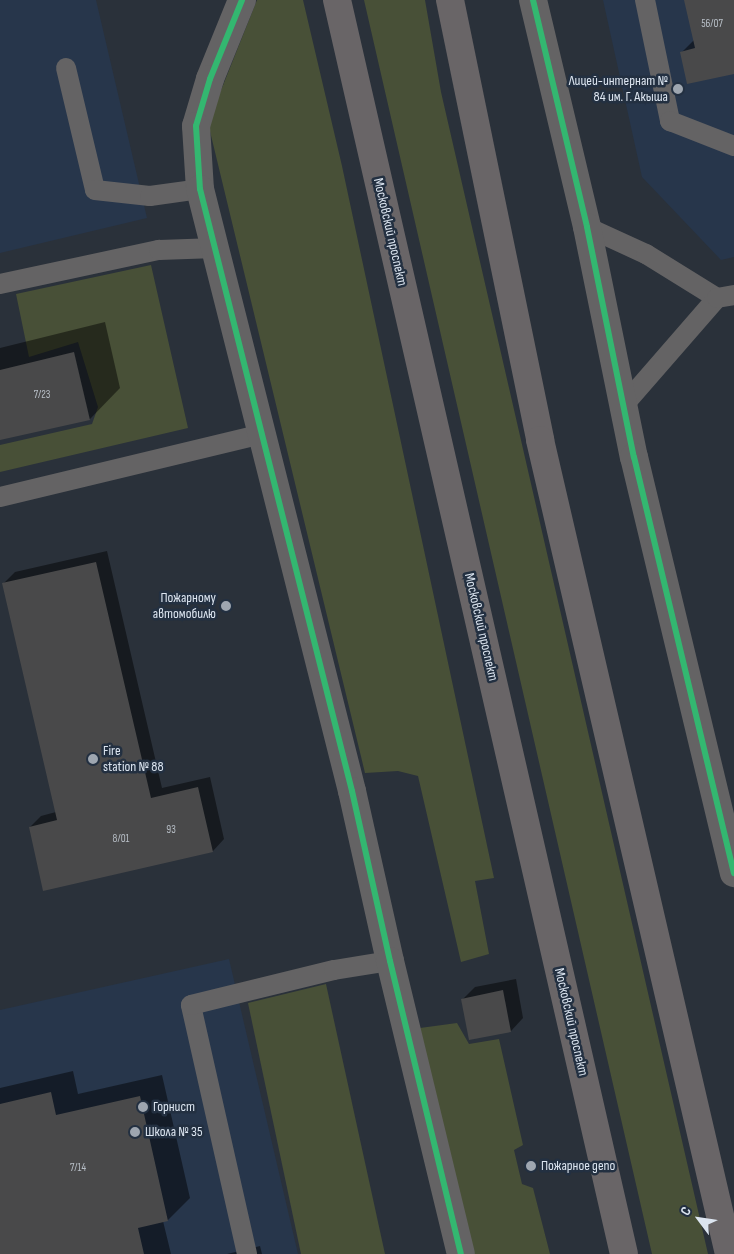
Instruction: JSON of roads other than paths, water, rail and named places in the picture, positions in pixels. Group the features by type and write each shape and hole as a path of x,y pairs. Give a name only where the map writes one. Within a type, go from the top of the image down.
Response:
{"main road":[{"name":"Московский проспект","path":"337,0 624,1254"},
{"path":"450,0 540,440 726,1217 729,1254"}],"street":[{"path":"242,0 210,79 196,126 200,189 352,790 390,961 461,1254"},
{"path":"533,0 587,227 623,406 734,873"}],"lane":[{"path":"644,0 670,120 734,146"},
{"path":"66,68 95,190 150,196 200,189"},
{"path":"587,227 646,254 726,296 623,406"},
{"path":"0,284 159,250 216,248"},
{"path":"0,497 262,434"},
{"path":"247,1254 191,1004 334,970 390,961"}],"place":[{"name":"Лицей-интернат № 84 им. Г. Акыша","path":"678,89"},
{"name":"Пожарному автомобилю","path":"226,606"},
{"name":"Fire station № 88","path":"93,759"},
{"name":"Горнист","path":"143,1107"},
{"name":"Школа № 35","path":"135,1132"},
{"name":"Пожарное депо","path":"531,1166"}]}
